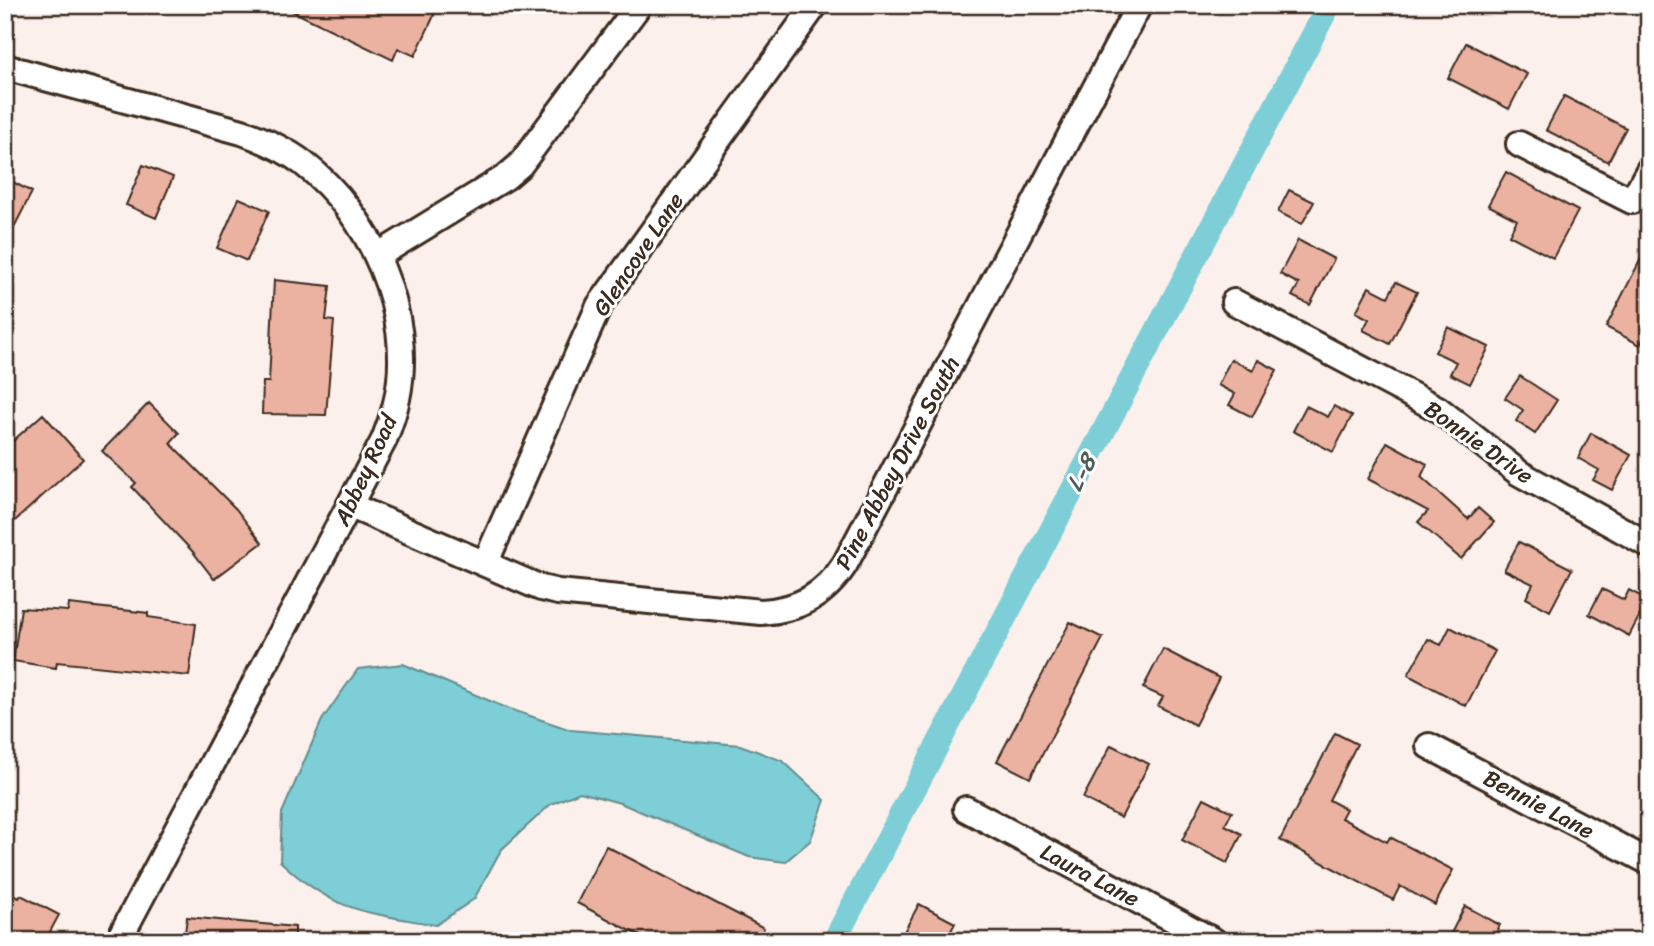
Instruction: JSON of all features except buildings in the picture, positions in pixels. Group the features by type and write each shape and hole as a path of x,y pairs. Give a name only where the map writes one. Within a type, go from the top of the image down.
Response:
{"street":[{"path":"377,256 506,177 520,165 639,5"},
{"name":"Glencove Lane","path":"485,564 599,306 815,5"},
{"name":"Pine Abbey Drive South","path":"351,506 485,564 558,592 761,612 794,607 823,590 845,564 1139,5"},
{"name":"Abbey Road","path":"5,67 144,103 273,144 302,162 329,185 352,215 377,256 388,282 396,316 400,356 398,398 384,440 118,941"},
{"path":"1519,144 1632,201 1649,170"},
{"name":"Bonnie Drive","path":"1234,302 1438,409 1519,473 1649,545"},
{"name":"Bennie Lane","path":"1429,746 1649,862"},
{"name":"Laura Lane","path":"966,809 1214,941"}],"water":[{"path":"403,664 504,707 571,730 740,745 783,761 825,800 810,841 785,862 749,857 620,803 580,792 551,804 501,850 474,899 436,925 370,913 335,901 280,861 282,813 322,720 358,669"}],"waterway":[{"name":"L-8","path":"834,941 1329,5"}]}
